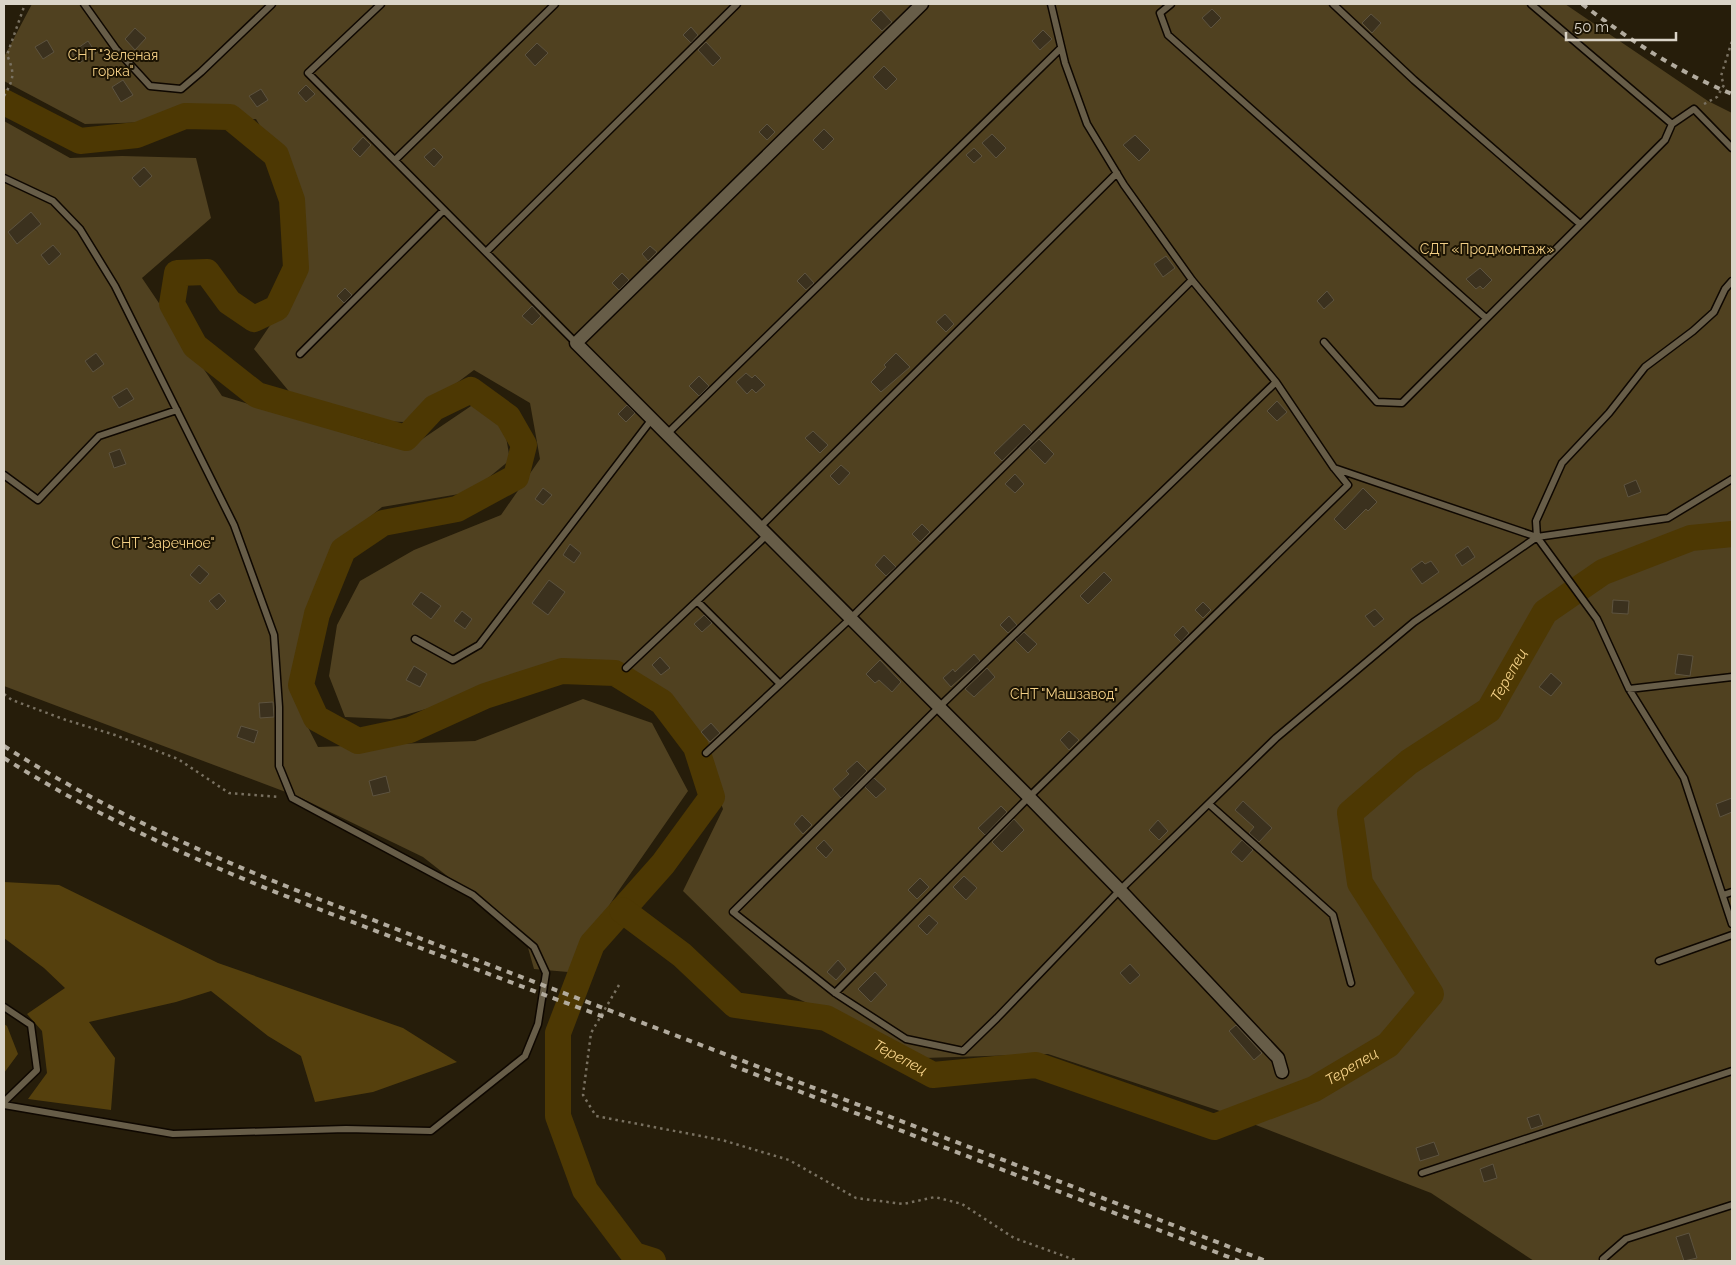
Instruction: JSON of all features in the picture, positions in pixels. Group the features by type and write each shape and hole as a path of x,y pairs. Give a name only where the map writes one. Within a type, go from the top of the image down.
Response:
{"street":[{"path":"922,4 576,343 1120,890 1278,1058 1282,1072"}],"lane":[{"path":"84,4 116,49 150,86 181,89 272,4"},
{"path":"381,4 308,73 576,343"},
{"path":"395,160 555,4"},
{"path":"486,252 737,4"},
{"path":"835,993 1029,797 1348,485 1334,468 1276,382 1192,280 1117,173 1087,124 1065,63 1051,4"},
{"path":"1171,4 1160,13 1168,35 1486,318"},
{"path":"1333,4 1414,80 1580,224"},
{"path":"1531,4 1672,124"},
{"path":"667,434 1062,48"},
{"path":"1324,342 1377,402 1402,403 1665,140 1672,124 1694,110 1732,148"},
{"path":"626,668 697,601 763,531 1117,173"},
{"path":"4,178 53,201 80,229 115,286 234,525 274,635 279,707 279,766 292,798 473,895 534,947 546,973 538,1024 525,1056 431,1131 346,1129 173,1134 4,1103"},
{"path":"300,354 444,210"},
{"path":"706,753 850,618 1192,280"},
{"path":"1732,281 1725,289 1714,312 1693,331 1645,367 1609,412 1562,463 1536,521 1537,537 1597,619 1629,689 1684,778 1732,924"},
{"path":"1276,382 939,707 733,912 835,993 906,1039 963,1050 997,1018 1120,890 1276,738 1414,622 1537,537 1668,518 1732,479"},
{"path":"4,475 38,500 99,436 177,410"},
{"path":"415,639 453,660 480,645 652,419"},
{"path":"1334,468 1537,537"},
{"path":"697,601 780,684"},
{"path":"1629,689 1732,677"},
{"path":"1209,804 1334,915 1351,983"},
{"path":"1723,895 1732,892"},
{"path":"1659,961 1732,935"},
{"path":"4,1007 31,1025 37,1070 4,1103"},
{"path":"1422,1173 1732,1070"},
{"path":"1602,1259 1626,1239 1732,1205"}],"path":[{"path":"4,96 10,86 13,70 7,55 25,4"},
{"path":"1694,110 1717,97 1724,85 1721,76 1732,41"},
{"path":"4,694 12,700 66,720 115,735 178,759 229,793 292,798"},
{"path":"619,985 591,1033 583,1095 596,1116 722,1140 789,1160 856,1198 903,1204 935,1197 962,1204 1014,1238 1078,1261"}],"green space":[{"name":"СНТ \"Машзавод\"","path":"32,4 1565,4 1708,101 1732,113 1732,680 1676,686 1732,681 1732,1261 1534,1261 1431,1193 1217,1110 1048,1054 924,1058 788,994 683,891 723,809 702,750 671,696 633,673 559,664 475,695 391,719 345,717 329,676 337,625 360,581 414,550 501,515 540,459 530,403 474,370 405,422 372,421 297,401 254,349 305,274 295,186 256,119 85,124 4,81 4,57"},
{"name":"СНТ \"Заречное\"","path":"4,121 70,158 122,156 196,158 211,218 142,278 222,396 406,450 474,404 504,425 510,460 471,492 382,507 337,544 305,615 294,700 318,747 475,741 583,699 652,723 688,791 617,893 568,972 534,969 525,937 423,857 299,797 4,686"}],"shaded area":[{"path":"4,882 59,885 218,963 403,1028 457,1062 373,1092 315,1102 301,1056 268,1036 211,991 176,1002 89,1022 115,1058 111,1110 28,1099 47,1073 42,1031 27,1014 65,988 44,968 4,938"},
{"path":"4,1024 7,1026 18,1054 4,1073"}],"building":[{"path":"1212,9 1221,18 1211,28 1202,18"},
{"path":"881,10 892,22 882,31 871,20"},
{"path":"1371,14 1381,23 1372,33 1362,23"},
{"path":"691,27 698,35 691,43 683,35"},
{"path":"135,28 146,38 135,50 125,39"},
{"path":"1043,30 1052,39 1040,50 1032,41"},
{"path":"47,40 54,52 43,59 35,47"},
{"path":"88,41 96,53 79,63 72,52"},
{"path":"706,42 721,58 713,66 698,50"},
{"path":"537,43 548,53 535,66 525,55"},
{"path":"884,66 897,79 886,90 873,77"},
{"path":"123,80 133,95 121,102 112,87"},
{"path":"306,85 315,94 306,102 298,93"},
{"path":"261,89 268,100 257,107 249,96"},
{"path":"767,124 775,132 767,140 759,132"},
{"path":"824,129 834,139 823,150 813,140"},
{"path":"992,134 1006,148 996,158 982,143"},
{"path":"1135,135 1150,150 1139,161 1123,145"},
{"path":"363,137 371,145 360,157 352,149"},
{"path":"434,148 443,157 434,167 424,157"},
{"path":"974,148 982,156 974,163 966,155"},
{"path":"144,167 152,176 140,187 132,178"},
{"path":"31,212 41,224 17,244 8,232"},
{"path":"53,245 61,254 49,265 41,255"},
{"path":"650,246 657,252 648,261 642,254"},
{"path":"1166,256 1175,268 1163,277 1154,264"},
{"path":"1480,268 1492,280 1483,289 1480,286 1476,289 1466,279"},
{"path":"622,273 629,280 619,290 612,283"},
{"path":"805,273 814,283 806,290 797,281"},
{"path":"345,288 352,295 344,303 337,296"},
{"path":"1327,291 1334,300 1324,309 1317,301"},
{"path":"532,306 541,316 532,325 522,316"},
{"path":"945,314 954,324 946,332 936,322"},
{"path":"96,353 104,364 93,372 85,361"},
{"path":"896,353 910,367 881,392 871,382 886,367 884,365"},
{"path":"746,373 752,378 755,375 765,385 756,393 752,389 747,394 736,382"},
{"path":"699,376 709,386 699,396 689,386"},
{"path":"127,388 134,399 119,408 112,397"},
{"path":"1277,401 1287,412 1277,421 1267,411"},
{"path":"627,405 635,413 626,422 618,414"},
{"path":"1024,424 1032,432 1002,461 994,453"},
{"path":"813,431 828,445 820,453 805,438"},
{"path":"1039,439 1054,454 1045,464 1029,448"},
{"path":"120,449 126,464 114,468 109,453"},
{"path":"841,465 850,473 839,485 830,476"},
{"path":"1015,474 1024,484 1015,493 1005,484"},
{"path":"1636,480 1641,492 1628,497 1624,485"},
{"path":"543,488 552,495 543,505 535,499"},
{"path":"1363,488 1377,502 1368,511 1366,509 1345,530 1334,519"},
{"path":"922,524 930,532 920,542 912,534"},
{"path":"570,544 581,553 574,563 563,555"},
{"path":"1468,546 1475,557 1462,566 1455,555"},
{"path":"884,555 896,567 886,576 875,565"},
{"path":"1422,561 1425,564 1431,561 1439,572 1422,584 1411,569"},
{"path":"199,565 209,574 200,584 190,575"},
{"path":"1104,572 1112,580 1088,604 1080,596"},
{"path":"549,580 565,592 548,615 532,603"},
{"path":"421,592 441,606 431,619 412,604"},
{"path":"219,593 226,601 217,610 209,601"},
{"path":"1613,600 1629,601 1628,614 1612,613"},
{"path":"1203,602 1211,610 1203,618 1195,610"},
{"path":"1375,609 1384,619 1374,627 1365,616"},
{"path":"462,611 472,619 465,629 454,621"},
{"path":"704,615 712,623 702,632 694,624"},
{"path":"1009,616 1017,625 1008,633 1000,625"},
{"path":"1183,626 1189,633 1181,642 1174,635"},
{"path":"1024,632 1037,644 1028,653 1015,640"},
{"path":"974,654 980,661 951,687 943,678 953,669 955,672"},
{"path":"1678,654 1693,656 1690,676 1675,674"},
{"path":"660,657 670,668 661,675 652,665"},
{"path":"880,660 901,682 892,692 879,680 875,683 866,674"},
{"path":"414,666 427,674 420,687 406,680"},
{"path":"987,668 995,677 974,697 965,689"},
{"path":"1551,673 1562,683 1551,696 1539,687"},
{"path":"273,702 274,717 260,718 259,703"},
{"path":"711,723 720,733 710,742 701,732"},
{"path":"241,726 258,731 254,743 237,737"},
{"path":"1069,731 1079,740 1069,750 1060,740"},
{"path":"857,761 867,771 841,798 833,789 849,774 846,771"},
{"path":"386,776 390,792 373,796 369,781"},
{"path":"874,778 886,789 876,798 865,787"},
{"path":"1732,798 1732,812 1720,817 1716,804"},
{"path":"1243,801 1272,828 1259,842 1249,833 1254,827 1235,810"},
{"path":"1001,806 1007,812 985,835 978,828"},
{"path":"802,815 812,825 803,834 794,824"},
{"path":"1014,819 1024,830 1002,852 992,842"},
{"path":"1158,820 1168,831 1159,840 1149,830"},
{"path":"824,840 833,850 826,858 816,848"},
{"path":"1242,840 1253,850 1242,862 1231,852"},
{"path":"964,876 977,888 966,900 953,887"},
{"path":"920,878 929,887 917,899 908,890"},
{"path":"929,915 938,923 927,935 918,926"},
{"path":"838,960 846,969 836,980 827,972"},
{"path":"1130,964 1140,975 1130,984 1120,973"},
{"path":"875,972 887,985 871,1002 858,989"},
{"path":"1236,1025 1262,1053 1254,1060 1229,1031"},
{"path":"1539,1114 1543,1125 1531,1129 1527,1118"},
{"path":"1434,1142 1439,1155 1420,1161 1416,1148"},
{"path":"1493,1164 1497,1178 1484,1182 1480,1169"},
{"path":"1689,1233 1697,1258 1684,1261 1676,1237"}],"waterway":[{"path":"4,102 80,141 137,135 185,116 230,117 276,155 292,200 296,268 277,308 254,319 229,302 207,272 177,273 172,304 195,346 257,395 406,438 434,408 471,390 508,417 524,445 516,477 457,509 383,523 343,550 317,614 301,685 316,718 358,741 410,730 485,696 562,671 615,673 662,702 696,747 712,797 663,864 592,944 558,1033 558,1116 585,1190 634,1255 653,1261"},
{"name":"Терепец","path":"622,910 682,955 735,1005 826,1018 933,1075 1036,1065 1214,1127 1314,1089 1388,1045 1431,994 1360,883 1350,813 1409,762 1489,710 1545,612 1603,572 1691,538 1732,534"}],"railway":[{"path":"1582,4 1654,54 1711,85 1732,94"},
{"path":"4,746 46,772 134,819 270,880 1266,1261"},
{"path":"4,758 90,808 224,871 607,1018"},
{"path":"731,1065 1239,1261"}],"park label":[{"name":"СНТ \"Зеленая горка\"","path":"113,64"},
{"name":"СДТ «Продмонтаж»","path":"1487,249"}]}
